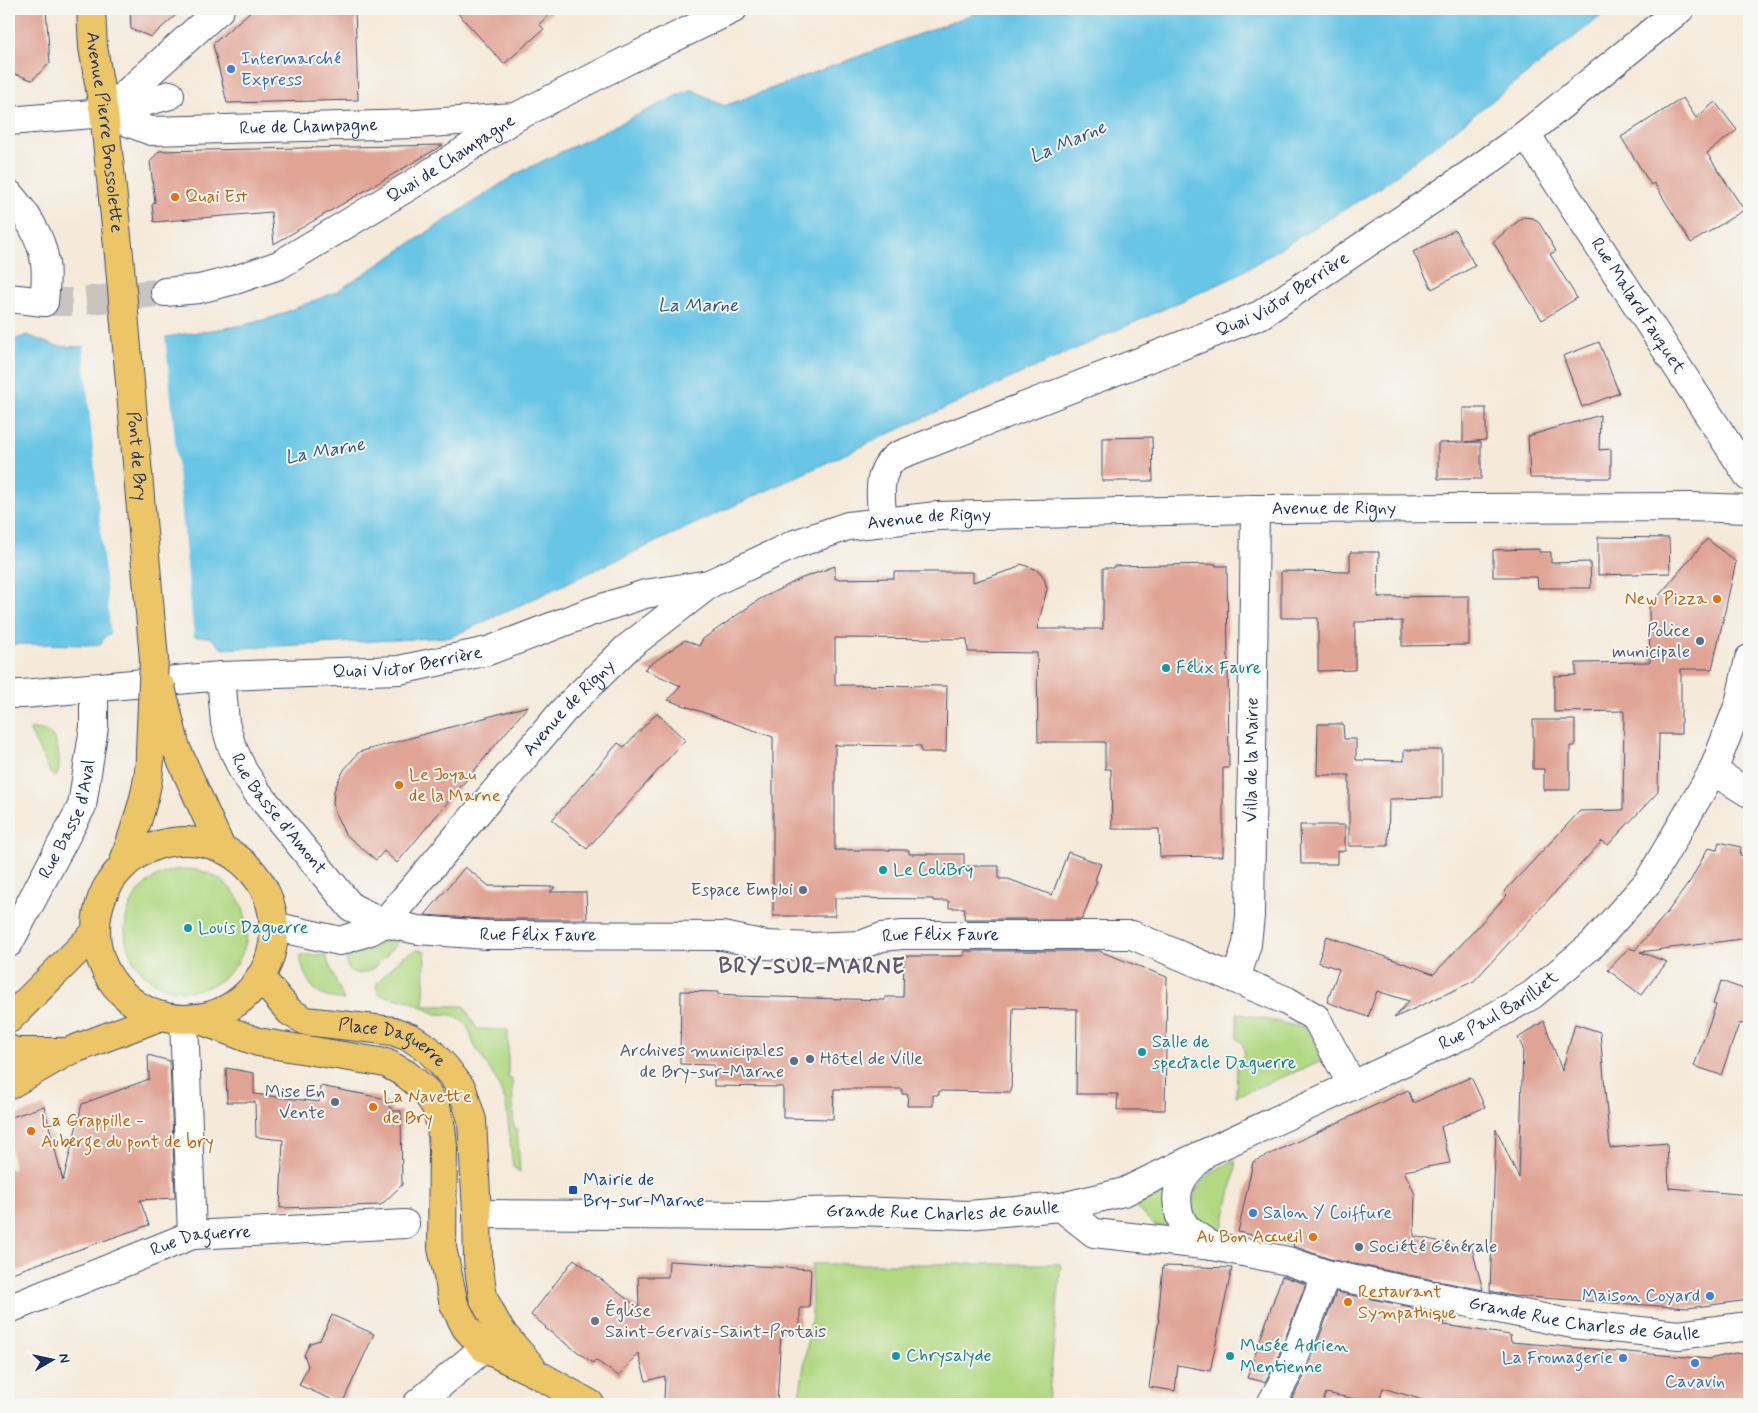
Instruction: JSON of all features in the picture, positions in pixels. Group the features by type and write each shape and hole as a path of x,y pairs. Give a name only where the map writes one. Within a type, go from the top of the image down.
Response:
{"main road":[{"name":"Avenue Pierre Brossolette","path":"91,9 93,47 104,113 119,255"},
{"name":"Pont de Bry","path":"119,255 154,659 150,763 143,797 123,865"},
{"name":"Pont de Bry","path":"154,659 176,748 221,848"},
{"name":"Place Daguerre","path":"181,1018 220,1011 243,997 260,977 272,947 273,926 270,902 258,880 242,861 221,848 201,842 180,841 159,844 140,852 123,865 108,884 98,907 96,932 99,955 108,976 122,993 141,1007 258,1042 386,1063 406,1074 424,1089 436,1107 441,1127 443,1147 442,1248 454,1304 466,1328 494,1341 496,1323 483,1297 478,1261 472,1120 462,1089 428,1049 411,1038 393,1031 306,1021 290,1012 260,977"},
{"path":"9,1019 96,932"},
{"path":"9,1085 67,1052 181,1018"},
{"path":"9,1049 16,1052 67,1052"},
{"path":"443,1188 477,1214"},
{"path":"494,1341 539,1375 590,1404"}],"street":[{"path":"104,113 220,9"},
{"name":"Quai de Champagne","path":"165,292 199,289 235,280 279,265 421,179 516,117 733,9"},
{"name":"Quai Victor Berrière","path":"883,522 881,480 887,465 897,456 1260,315 1476,170 1526,134 1680,9"},
{"path":"9,121 104,113 170,94"},
{"name":"Rue de Champagne","path":"104,113 152,131 416,124 516,117"},
{"name":"Rue Malard Fauquet","path":"1526,134 1749,477"},
{"path":"9,194 33,226 46,263 44,302 9,298"},
{"name":"Avenue de Rigny","path":"273,926 340,941 370,931 384,923 563,711 627,648 711,584 795,544 848,526 937,516 1255,509 1691,507 1749,509"},
{"name":"Villa de la Mairie","path":"1236,979 1247,944 1250,916 1255,509"},
{"name":"Quai Victor Berrière","path":"9,694 221,676 398,670 488,651 590,612 644,594 711,584"},
{"name":"Rue Paul Barilliet","path":"1061,1207 1124,1192 1352,1084 1460,1036 1532,995 1593,944 1648,882 1714,771 1739,704 1749,659"},
{"name":"Rue Basse d'Amont","path":"221,676 225,723 231,744 257,792 351,906 384,923"},
{"name":"Rue Basse d'Aval","path":"9,943 82,806 94,727 94,688"},
{"path":"1714,771 1749,793"},
{"name":"Rue Félix Faure","path":"384,923 418,930 487,935 723,936 766,945 812,947 861,945 882,937 902,935 1132,935 1287,1001 1316,1018 1352,1084"},
{"path":"181,1018 192,1236"},
{"name":"Rue Paul Barilliet","path":"1203,1154 1181,1182 1177,1196 1177,1207 1187,1229 1213,1246"},
{"name":"Grande Rue Charles de Gaulle","path":"477,1214 768,1216 803,1212 857,1211 968,1215 1061,1207 1094,1233 1213,1246 1288,1261 1326,1274 1573,1324 1679,1335 1749,1326"},
{"name":"Rue Daguerre","path":"9,1309 192,1236 404,1224"},
{"path":"1271,1404 1291,1368 1326,1274"},
{"path":"417,1404 494,1341"}],"green space":[{"path":"31,729 46,731 53,737 59,756 57,776 51,774 30,731"},
{"path":"186,869 209,873 229,887 243,907 247,930 243,953 229,973 209,987 186,991 163,987 143,973 129,953 125,930 129,907 143,887 163,873"},
{"path":"403,935 381,961 367,972 353,972 348,969 346,959 350,954 368,950 394,936"},
{"path":"417,950 425,951 424,1006 464,1006 477,1029 508,1030 508,1078 512,1078 514,1128 517,1128 520,1172 513,1167 506,1103 496,1079 473,1043 466,1024 453,1015 436,1014 409,1001 379,995 376,984 403,956"},
{"path":"300,955 325,955 344,1000 324,996 314,989 302,966"},
{"path":"1237,1013 1336,1035 1337,1055 1236,1096 1237,1061 1244,1055 1243,1046 1237,1039"},
{"path":"1235,1161 1236,1167 1221,1234 1204,1230 1196,1223 1193,1217 1192,1203 1194,1195 1202,1182 1210,1174"},
{"path":"1165,1192 1169,1226 1155,1226 1134,1205"},
{"path":"812,1264 1061,1264 1048,1404 798,1404 812,1315"}],"water":[{"name":"La Marne","path":"987,9 1610,9 1381,187 1232,278 923,418 451,637 222,649 210,637 106,635 100,645 9,644 9,342 27,335 55,346 77,347 166,337 244,325 274,317 338,291 516,174 691,89 724,106"}],"pier":[{"path":"165,335 194,639 111,638 83,344"}],"building":[{"path":"9,9 46,9 50,63 32,80 9,72"},
{"path":"130,9 183,9 151,37 131,29"},
{"path":"253,9 355,9 358,100 227,103 213,44"},
{"path":"454,9 556,9 539,24 544,29 504,64"},
{"path":"1683,98 1696,118 1715,102 1737,130 1707,153 1744,210 1691,243 1654,183 1651,185 1621,137"},
{"path":"443,145 274,244 271,212 154,222 152,205 155,202 150,162 159,151"},
{"path":"1523,217 1533,218 1538,221 1556,251 1550,254 1577,298 1542,320 1493,242"},
{"path":"1455,230 1475,266 1432,289 1413,252"},
{"path":"1599,342 1619,393 1582,407 1563,356"},
{"path":"1463,408 1486,408 1486,440 1465,442 1481,442 1481,479 1438,479 1438,443 1463,442"},
{"path":"1600,415 1599,450 1611,449 1611,478 1530,478 1528,436"},
{"path":"1152,437 1153,481 1102,481 1102,438"},
{"path":"1598,537 1669,538 1670,573 1598,575"},
{"path":"1707,539 1736,562 1712,669 1681,669 1681,734 1659,734 1658,792 1608,845 1602,841 1474,981 1394,1018 1409,1001 1377,991 1368,1017 1327,1002 1339,969 1318,962 1327,936 1434,974 1507,895 1504,892 1580,811 1623,810 1624,711 1554,712 1554,676 1576,675 1576,663 1650,662 1649,607"},
{"path":"1539,549 1539,552 1551,552 1551,563 1590,562 1591,588 1538,588 1537,577 1493,577 1493,550"},
{"path":"1350,552 1379,552 1378,597 1469,596 1469,645 1402,646 1402,621 1355,622 1355,670 1318,671 1318,618 1281,618 1281,571 1350,572"},
{"path":"1021,564 1041,573 1047,589 1037,629 1103,629 1103,568 1113,568 1114,566 1216,564 1216,566 1227,566 1229,768 1223,768 1223,856 1160,857 1159,829 1112,829 1111,769 1105,769 1105,742 1038,742 1037,653 968,652 967,639 835,638 835,685 947,686 946,752 921,752 921,746 835,745 835,850 909,850 909,854 964,854 964,866 999,866 999,879 1008,879 1052,895 1068,852 1101,864 1095,880 1097,881 1082,919 964,919 965,908 949,908 949,901 933,901 933,899 835,898 835,916 773,916 773,737 668,700 681,686 644,669 685,640 699,646 703,639 760,599 800,579 835,566 835,579 894,578 894,572 973,572 973,582 1014,569"},
{"name":"Le Joyau de la Marne","path":"528,706 397,863 384,851 376,860 345,834 335,813 333,803 334,791 344,770 359,752"},
{"path":"657,713 685,740 587,849 552,820 618,743 624,747"},
{"path":"1533,720 1575,720 1575,746 1570,746 1570,790 1544,790 1544,769 1533,769"},
{"path":"1318,724 1343,724 1344,739 1356,739 1356,760 1404,761 1404,750 1442,750 1442,798 1389,799 1388,846 1349,846 1349,775 1317,775"},
{"path":"1300,825 1345,825 1345,851 1337,851 1337,864 1301,864"},
{"path":"1719,842 1741,847 1740,855 1748,857 1749,938 1640,952 1667,962 1641,995 1608,970 1629,948 1635,950 1666,914 1691,880 1708,848 1717,850"},
{"path":"465,867 489,886 555,887 550,892 586,892 587,919 483,919 425,915"},
{"path":"964,951 1099,951 1167,977 1165,1110 1117,1110 1118,1094 1076,1094 1077,1009 1013,1008 1011,1092 939,1091 939,1095 933,1095 933,1106 907,1106 908,1094 902,1094 902,1089 834,1089 833,1119 783,1118 783,1087 714,1086 714,1065 680,1064 681,991 718,992 718,994 736,996 885,1000 885,997 903,997 904,956 964,956"},
{"path":"1721,981 1749,991 1749,1023 1739,1024 1721,1075 1694,1066 1716,1005 1713,1004"},
{"path":"1544,1021 1562,1071 1575,1024 1600,1032 1610,1148 1667,1143 1669,1188 1749,1195 1749,1300 1688,1308 1513,1296 1490,1291 1496,1129 1519,1178 1523,1048 1518,1038"},
{"path":"148,1055 170,1061 175,1198 140,1200 149,1225 9,1274 9,1170 14,1169 9,1140 9,1132 11,1131 9,1118 44,1106 63,1181 82,1104 149,1079"},
{"path":"226,1068 254,1073 254,1094 319,1102 320,1086 382,1098 393,1111 401,1111 402,1185 381,1205 280,1208 283,1140 256,1137 255,1102 227,1102"},
{"path":"1471,1077 1485,1107 1441,1127 1450,1163 1404,1171 1415,1194 1414,1236 1472,1249 1483,1290 1330,1259 1293,1246 1294,1244 1238,1232 1253,1162 1408,1090 1413,1103"},
{"path":"574,1259 639,1308 638,1277 668,1277 669,1261 811,1269 809,1308 800,1308 800,1332 781,1332 777,1404 682,1404 664,1402 665,1376 646,1381 638,1353 619,1376 595,1360 593,1363 545,1328 531,1315"},
{"path":"1163,1266 1232,1268 1210,1371 1178,1365 1175,1391 1149,1387 1159,1319"},
{"path":"1282,1276 1306,1284 1277,1360 1265,1382 1247,1378"},
{"path":"1336,1292 1411,1307 1411,1309 1445,1317 1444,1325 1510,1335 1511,1342 1709,1359 1736,1353 1749,1355 1749,1404 1436,1404 1383,1388 1379,1404 1326,1393 1322,1404 1289,1404 1306,1373"},
{"path":"332,1315 374,1334 342,1404 299,1385 308,1366 304,1355 310,1343 320,1340"}],"tunnel":[{"path":"44,302 73,302 165,292"}],"place":[{"name":"Intermarché Express","path":"231,69"},
{"name":"Quai Est","path":"175,197"},
{"name":"New Pizza","path":"1717,599"},
{"name":"Police municipale","path":"1700,641"},
{"name":"Félix Faure","path":"1166,668"},
{"name":"Le Joyau de la Marne","path":"399,785"},
{"name":"Le ColiBry","path":"883,870"},
{"name":"Espace Emploi","path":"803,890"},
{"name":"Louis Daguerre","path":"188,928"},
{"name":"Salle de spectacle Daguerre","path":"1142,1052"},
{"name":"Hôtel de Ville","path":"810,1059"},
{"name":"Archives municipales de Bry-sur-Marne","path":"794,1061"},
{"name":"Mise En Vente","path":"335,1102"},
{"name":"La Navette de Bry","path":"373,1107"},
{"name":"La Grappille - Auberge du pont de bry","path":"31,1131"},
{"name":"Mairie de Bry-sur-Marne","path":"573,1190"},
{"name":"Salon Y Coiffure","path":"1253,1213"},
{"name":"Au Bon Accueil","path":"1313,1237"},
{"name":"Société Générale","path":"1359,1247"},
{"name":"Maison Coyard","path":"1710,1296"},
{"name":"Restaurant Sympathique","path":"1348,1302"},
{"name":"Église Saint-Gervais-Saint-Protais","path":"595,1321"},
{"name":"Chrysalyde","path":"896,1356"},
{"name":"Musée Adrien Mentienne","path":"1230,1356"},
{"name":"La Fromagerie","path":"1623,1358"},
{"name":"Cavavin","path":"1695,1363"}],"district":[{"name":"BRY-SUR-MARNE","path":"812,967"}]}
